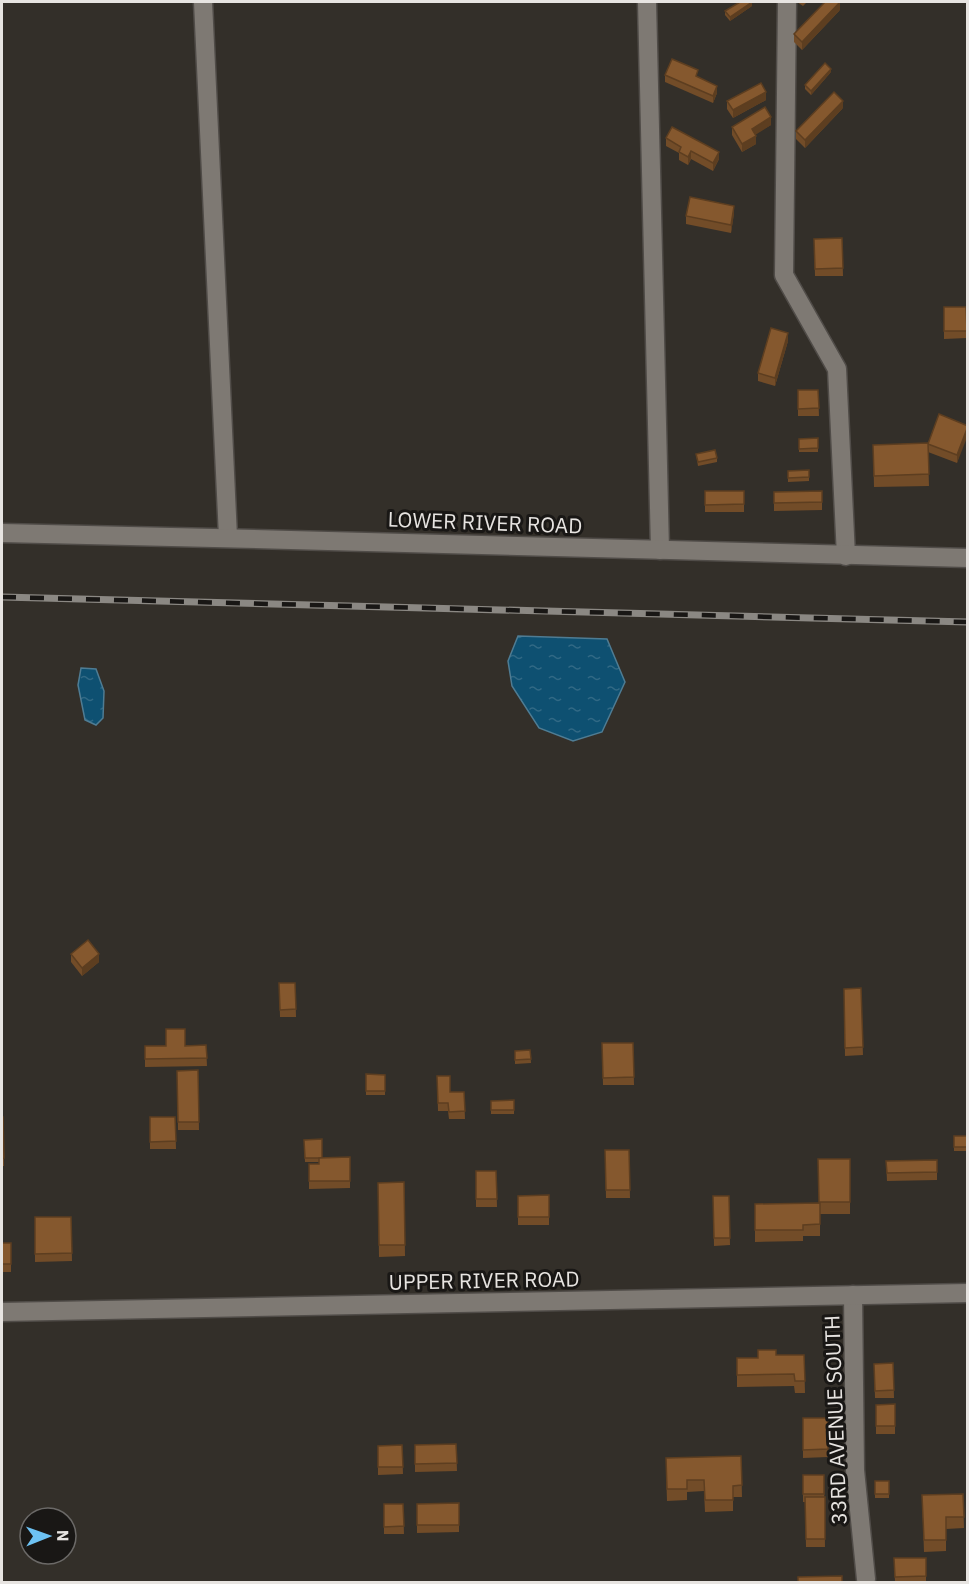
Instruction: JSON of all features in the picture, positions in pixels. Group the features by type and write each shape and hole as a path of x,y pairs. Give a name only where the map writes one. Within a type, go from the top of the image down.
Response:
{"street":[{"path":"203,2 228,537"},
{"path":"647,2 660,550"},
{"path":"787,2 784,275 837,369 846,556"},
{"name":"LOWER RIVER ROAD","path":"2,533 228,537 968,558"},
{"name":"UPPER RIVER ROAD","path":"2,1312 968,1293"},
{"name":"33RD AVENUE SOUTH","path":"853,1295 855,1470 866,1579"}],"water":[{"path":"518,636 607,639 625,682 602,732 573,741 539,728 512,686 508,661"},
{"path":"81,668 96,669 104,691 103,718 96,725 85,720 78,685"}],"building":[{"path":"740,2 752,2 730,17 725,11"},
{"path":"825,2 840,2 802,42 794,34"},
{"path":"672,59 698,70 696,76 717,86 713,96 665,75"},
{"path":"825,63 831,69 811,91 805,85"},
{"path":"761,83 766,92 733,110 727,101"},
{"path":"834,92 843,101 805,140 796,131"},
{"path":"765,107 771,117 752,129 756,136 742,144 732,127"},
{"path":"672,127 719,152 713,163 691,151 688,157 679,152 681,147 666,138"},
{"path":"690,197 734,206 731,225 686,216"},
{"path":"842,238 843,268 815,269 814,239"},
{"path":"944,307 966,307 967,331 944,331"},
{"path":"771,328 788,333 775,378 758,373"},
{"path":"798,390 818,390 819,408 798,409"},
{"path":"939,414 968,426 957,455 928,444"},
{"path":"818,438 818,448 799,449 799,439"},
{"path":"928,443 929,474 874,476 873,445"},
{"path":"715,450 717,458 698,462 696,454"},
{"path":"809,470 809,477 788,478 788,471"},
{"path":"705,491 744,491 744,504 705,505"},
{"path":"822,491 822,502 774,503 774,492"},
{"path":"88,940 99,954 82,968 71,954"},
{"path":"279,983 295,983 296,1009 280,1010"},
{"path":"861,988 863,1047 845,1048 844,989"},
{"path":"166,1029 185,1029 185,1046 206,1045 207,1058 145,1059 145,1046 166,1046"},
{"path":"602,1043 633,1043 634,1077 603,1078"},
{"path":"530,1050 531,1059 515,1060 515,1051"},
{"path":"198,1070 199,1122 178,1122 177,1071"},
{"path":"366,1074 385,1075 385,1091 366,1091"},
{"path":"437,1076 450,1076 450,1092 464,1092 465,1111 449,1112 448,1103 438,1103"},
{"path":"514,1100 514,1110 491,1110 491,1101"},
{"path":"2,1117 4,1158 2,1159"},
{"path":"150,1117 175,1117 176,1141 150,1142"},
{"path":"954,1136 968,1136 968,1147 954,1147"},
{"path":"322,1139 322,1158 305,1158 304,1140"},
{"path":"605,1150 629,1150 630,1190 606,1190"},
{"path":"350,1157 350,1181 309,1181 309,1164 319,1164 319,1158"},
{"path":"818,1159 850,1159 850,1202 819,1202"},
{"path":"937,1160 937,1172 887,1173 886,1161"},
{"path":"476,1171 496,1171 497,1199 476,1199"},
{"path":"404,1182 405,1245 379,1245 378,1183"},
{"path":"549,1195 549,1217 518,1217 518,1196"},
{"path":"713,1196 729,1196 730,1238 714,1238"},
{"path":"820,1203 820,1224 803,1225 803,1230 755,1230 755,1204"},
{"path":"35,1217 71,1217 72,1253 35,1254"},
{"path":"2,1243 11,1243 11,1264 2,1264"},
{"path":"758,1350 776,1350 776,1355 804,1355 805,1381 795,1381 794,1374 737,1375 737,1358 758,1358"},
{"path":"893,1363 894,1390 875,1391 874,1364"},
{"path":"895,1404 895,1426 876,1426 876,1405"},
{"path":"803,1418 828,1418 828,1449 803,1450"},
{"path":"456,1444 457,1463 415,1464 415,1445"},
{"path":"402,1445 403,1467 378,1467 378,1446"},
{"path":"741,1456 742,1485 733,1486 733,1500 705,1500 704,1480 687,1480 687,1489 667,1489 666,1458"},
{"path":"803,1475 824,1475 824,1494 803,1494"},
{"path":"875,1481 889,1481 889,1494 875,1494"},
{"path":"963,1494 964,1517 946,1517 946,1540 924,1540 922,1495"},
{"path":"805,1497 825,1497 825,1539 806,1539"},
{"path":"459,1503 459,1525 417,1525 417,1504"},
{"path":"384,1504 403,1504 404,1526 384,1527"},
{"path":"894,1558 926,1558 926,1576 895,1577"},
{"path":"842,1576 842,1582 798,1582 798,1577"}],"railway":[{"path":"2,597 968,622"}]}
